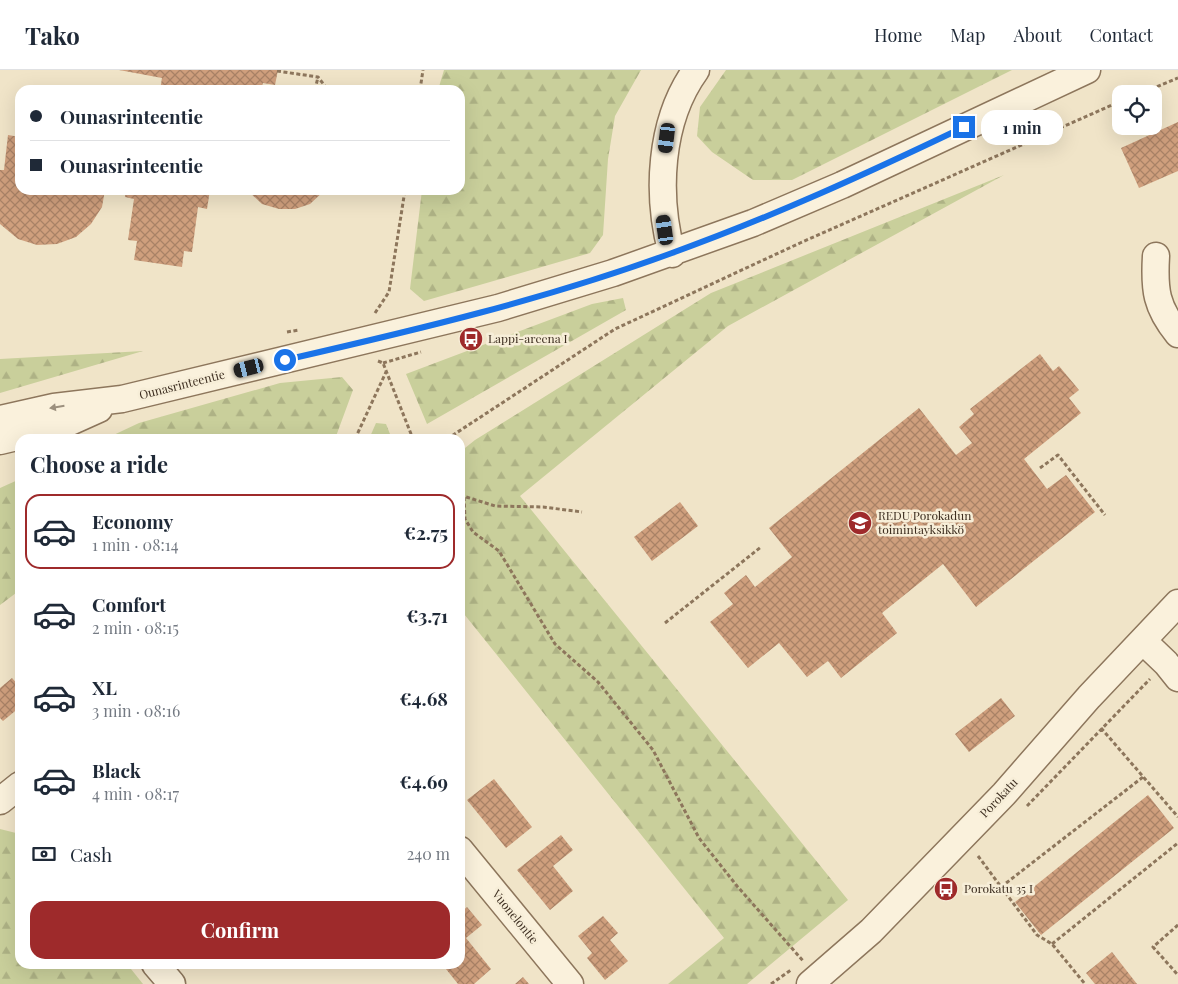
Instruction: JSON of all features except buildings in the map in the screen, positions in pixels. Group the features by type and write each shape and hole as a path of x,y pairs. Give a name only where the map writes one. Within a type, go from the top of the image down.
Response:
{"street":[{"path":"672,254 662,206 666,147 680,101 696,70"},
{"name":"Ounasrinteentie","path":"0,419 54,407 122,399 498,308 672,254 753,223 842,185 1087,70"},
{"path":"1156,256 1154,284 1157,301 1167,321 1178,334"},
{"name":"Ounasrinteentie","path":"28,434 59,426 122,399"},
{"name":"Ounasrinteentie","path":"0,441 15,437"},
{"name":"Porokatu","path":"813,977 871,931 1004,794 1089,697 1178,603"},
{"path":"1143,641 1166,663 1178,678"},
{"name":"Vuonelontie","path":"465,856 570,984"},
{"path":"159,969 172,984"}],"path":[{"path":"421,85 423,70"},
{"path":"277,71 318,77 324,85"},
{"path":"316,85 318,77"},
{"path":"1161,85 1178,78"},
{"path":"455,434 615,329 800,243 1112,105"},
{"path":"371,316 377,312 389,292 404,195"},
{"path":"372,358 383,363 411,434"},
{"path":"357,434 387,372"},
{"path":"1040,468 1058,455 1105,515"},
{"path":"465,497 495,506 543,507 582,512"},
{"path":"465,518 474,532 499,551 555,644 598,682 653,750 699,838 813,977"},
{"path":"665,623 761,547"},
{"path":"1101,728 1178,818"},
{"path":"1001,887 1143,777"},
{"path":"1052,944 1178,843"},
{"path":"978,856 1038,935 1052,944 1085,984"},
{"path":"1178,925 1153,947 1178,975"}],"green space":[{"path":"444,70 641,70 615,116 608,159 603,235 590,253 424,301 410,289 421,195 465,195 465,85 440,85"},
{"path":"726,70 1012,70 792,180 753,180 712,152 697,136 700,107"},
{"path":"1004,175 728,326 520,496 848,900 747,984 668,984 724,938 465,615 465,448 711,293"},
{"path":"623,298 626,310 427,424 406,374 592,304"},
{"path":"143,351 0,393 0,359"},
{"path":"342,377 353,390 337,434 116,434 139,423 280,383"},
{"path":"376,423 386,424 390,434 371,434"},
{"path":"15,481 15,594 0,605 0,488"},
{"path":"0,829 15,833 15,969 131,969 143,984 0,984"}],"place":[{"name":"Lappi-areena I","path":"471,339"},
{"name":"REDU Porokadun toimintayksikkö","path":"860,523"},
{"name":"Porokatu 35 I","path":"946,889"}],"route":[{"path":"285,360 498,308 672,254 753,223 842,185 964,127"}]}
